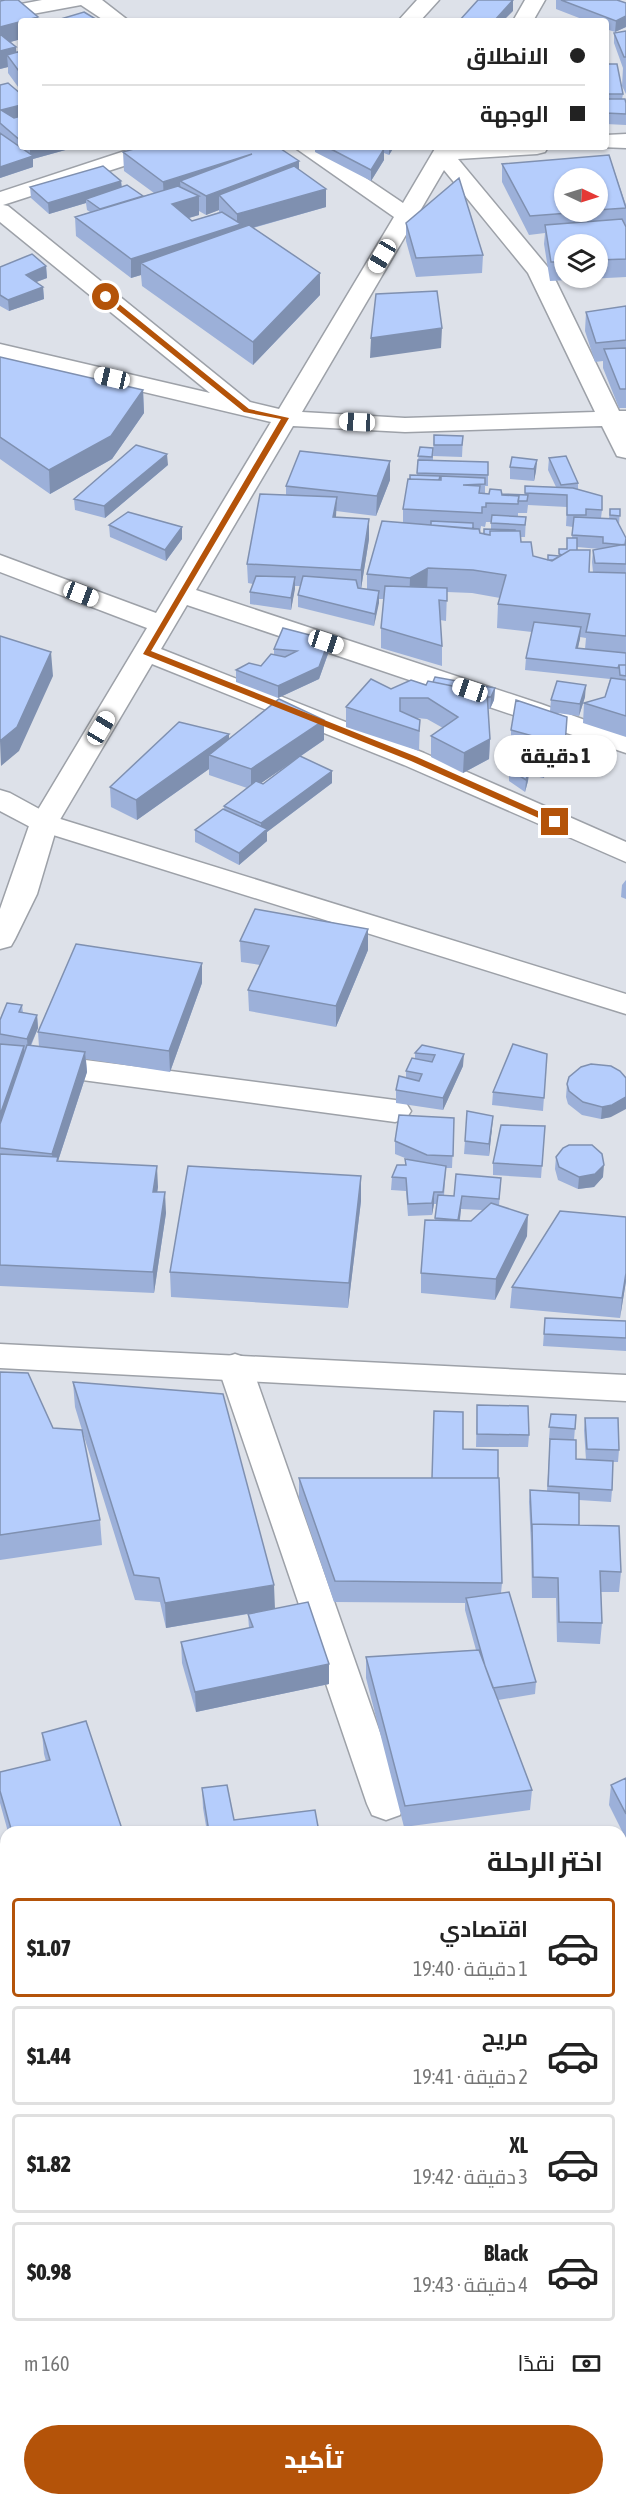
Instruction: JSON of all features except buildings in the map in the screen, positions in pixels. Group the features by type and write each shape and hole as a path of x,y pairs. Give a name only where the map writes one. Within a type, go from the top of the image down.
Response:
{"street":[{"path":"0,14 75,0"},
{"path":"88,0 115,18"},
{"path":"411,18 429,0"},
{"path":"524,18 533,0"},
{"path":"609,142 626,141"},
{"path":"0,199 150,150"},
{"path":"309,150 406,215"},
{"path":"0,939 22,894 44,823 445,150 480,202 539,272 618,418 626,451"},
{"path":"0,211 247,410"},
{"path":"539,272 554,271"},
{"path":"0,351 286,418 405,425 618,418"},
{"path":"0,563 162,625"},
{"path":"181,594 531,710 626,745"},
{"path":"146,652 414,759 626,853"},
{"path":"0,799 44,823 626,1005"},
{"path":"0,1059 395,1112"},
{"path":"0,1356 626,1388"},
{"path":"235,1367 386,1804"}],"route":[{"path":"106,297 247,410 286,418 146,652 414,759 555,822"}]}
